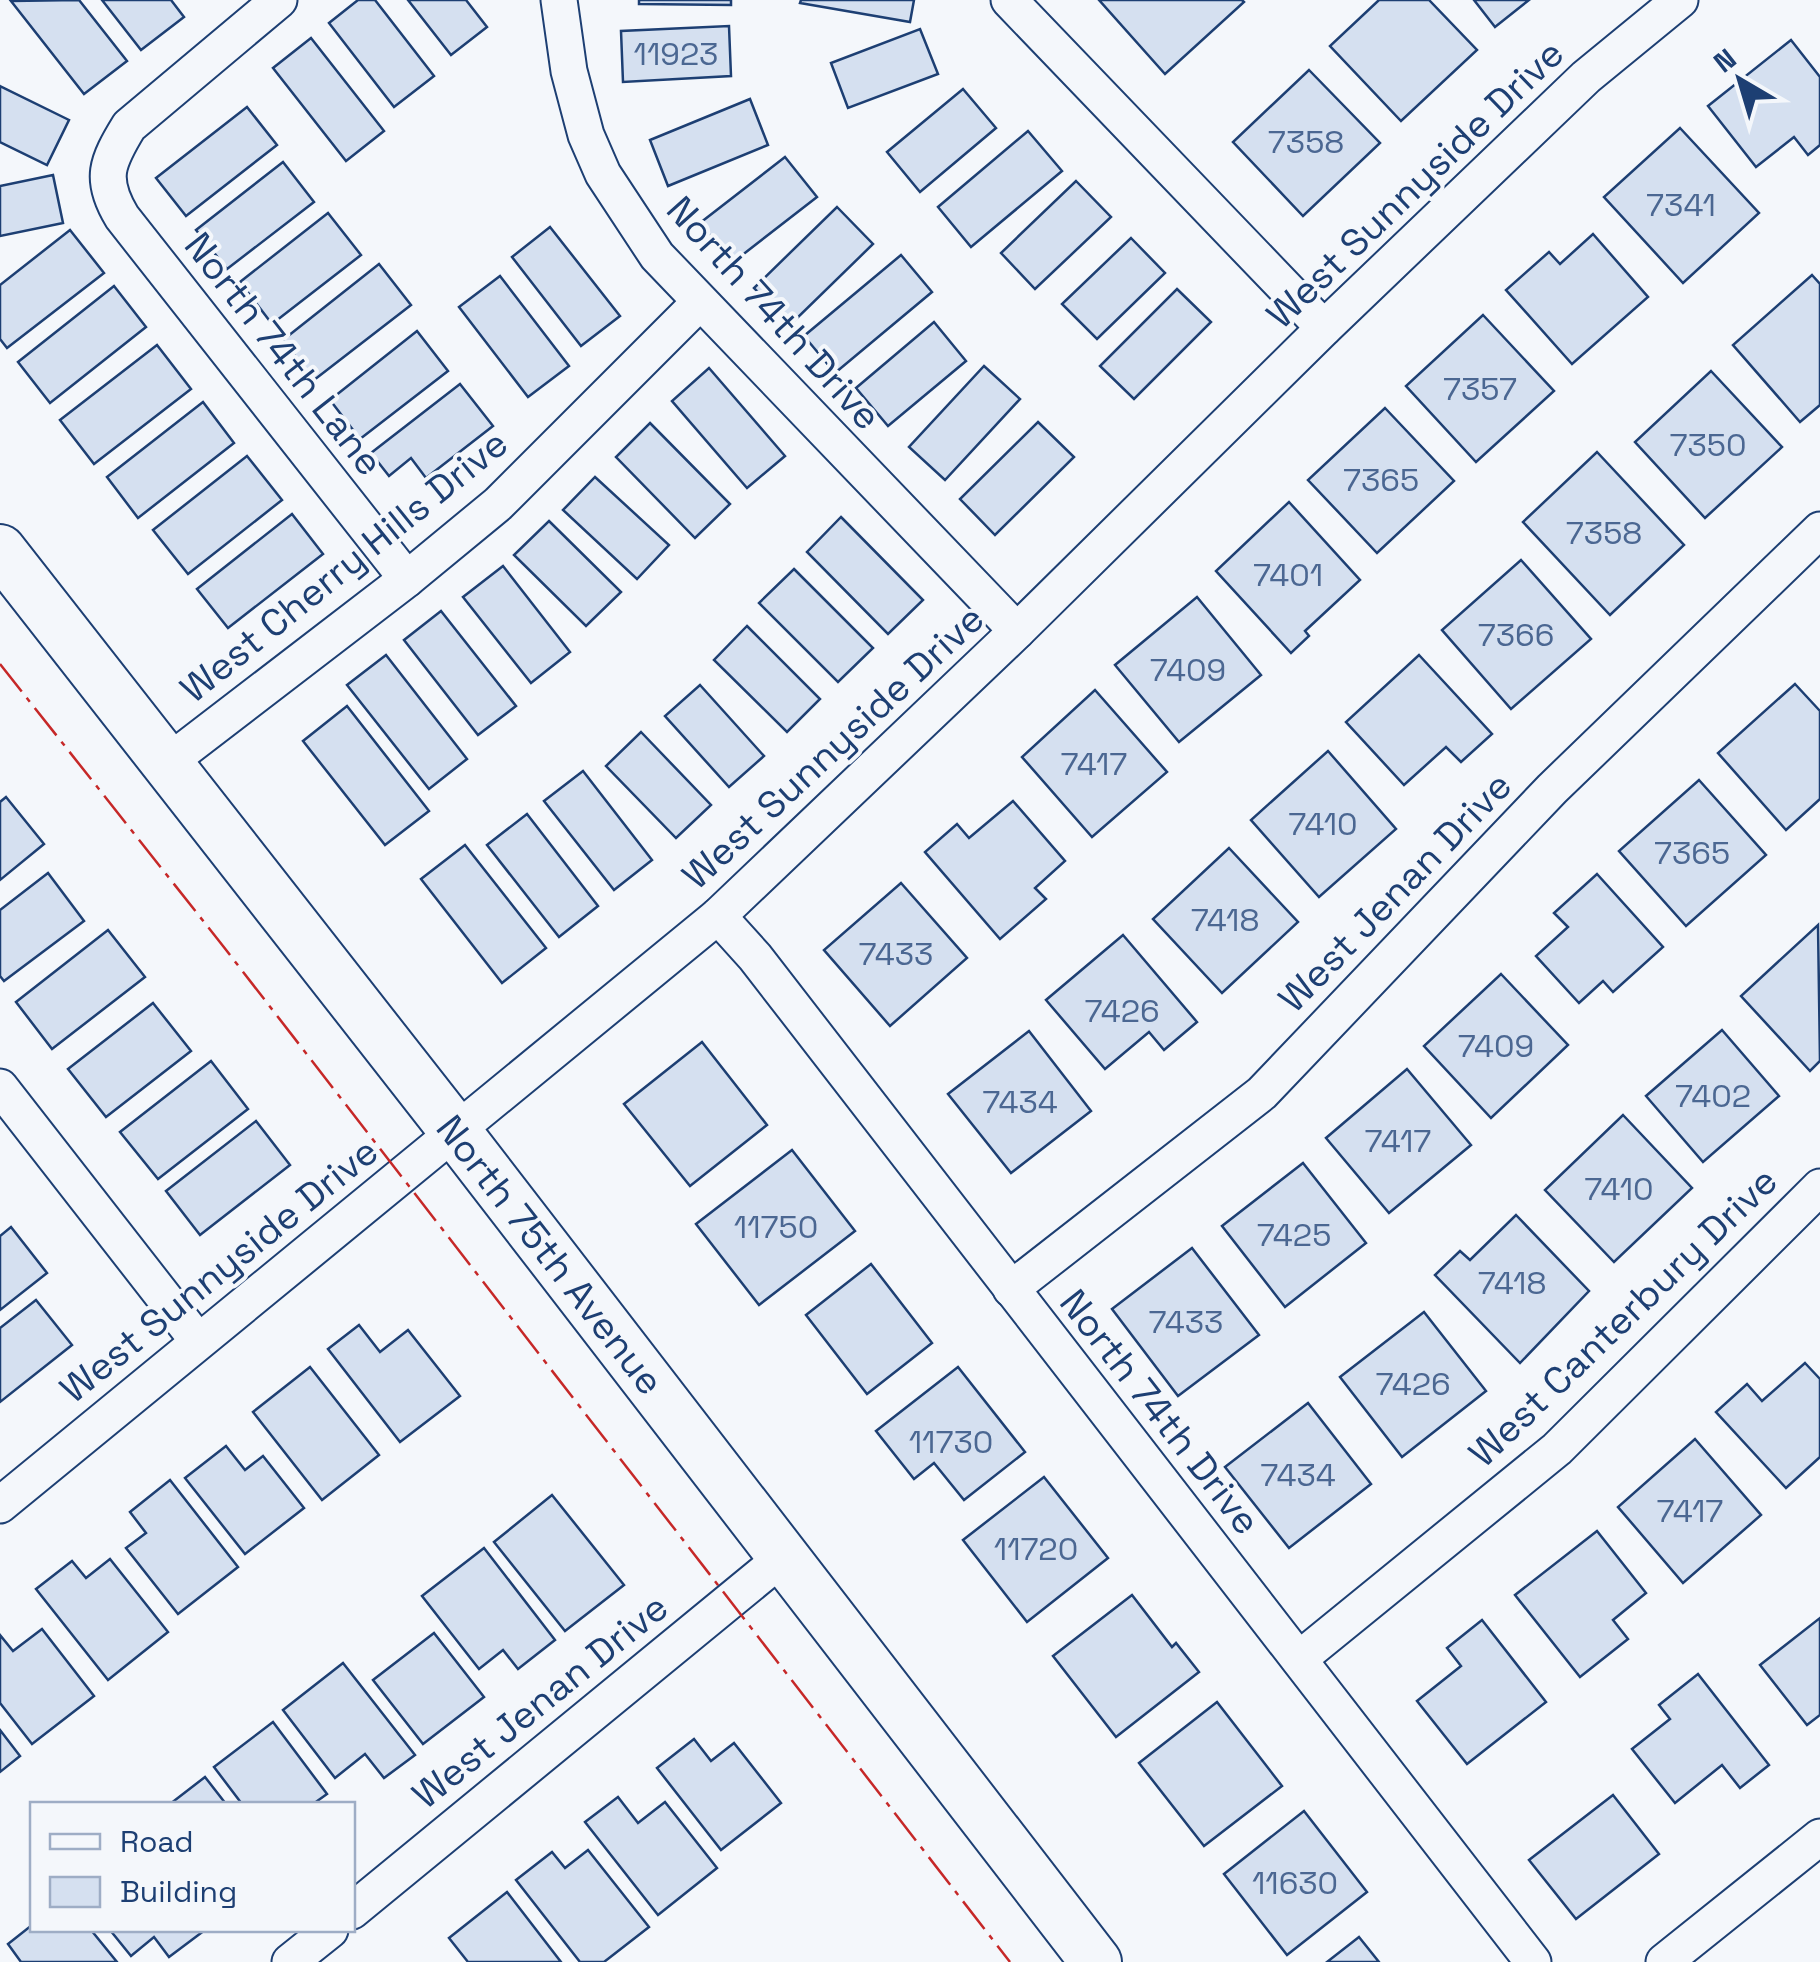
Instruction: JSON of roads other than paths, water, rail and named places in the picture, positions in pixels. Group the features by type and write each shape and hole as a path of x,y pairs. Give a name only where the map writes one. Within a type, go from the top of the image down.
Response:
{"main road":[{"name":"North 75th Avenue","path":"0,550 455,1131 1096,1962"}],"street":[{"name":"North 74th Lane","path":"279,0 130,126 112,154 106,176 110,198 408,578"},
{"name":"North 74th Drive","path":"559,0 569,71 586,135 603,174 657,256 1017,632"},
{"path":"1009,0 1324,328"},
{"name":"West Sunnyside Drive","path":"0,1505 718,916 1017,632 1324,328 1586,78 1680,0"},
{"name":"West Cherry Hills Drive","path":"166,764 498,504 699,303"},
{"name":"West Jenan Drive","path":"1012,1289 1262,1094 1552,790 1820,530"},
{"name":"North 74th Drive","path":"718,916 755,956 1533,1962"},
{"path":"0,1087 198,1341"},
{"name":"West Canterbury Drive","path":"1298,1660 1557,1449 1820,1187"},
{"name":"West Jenan Drive","path":"355,1909 782,1558"},
{"path":"1664,1962 1820,1837"},
{"path":"290,1962 328,1932"}]}
